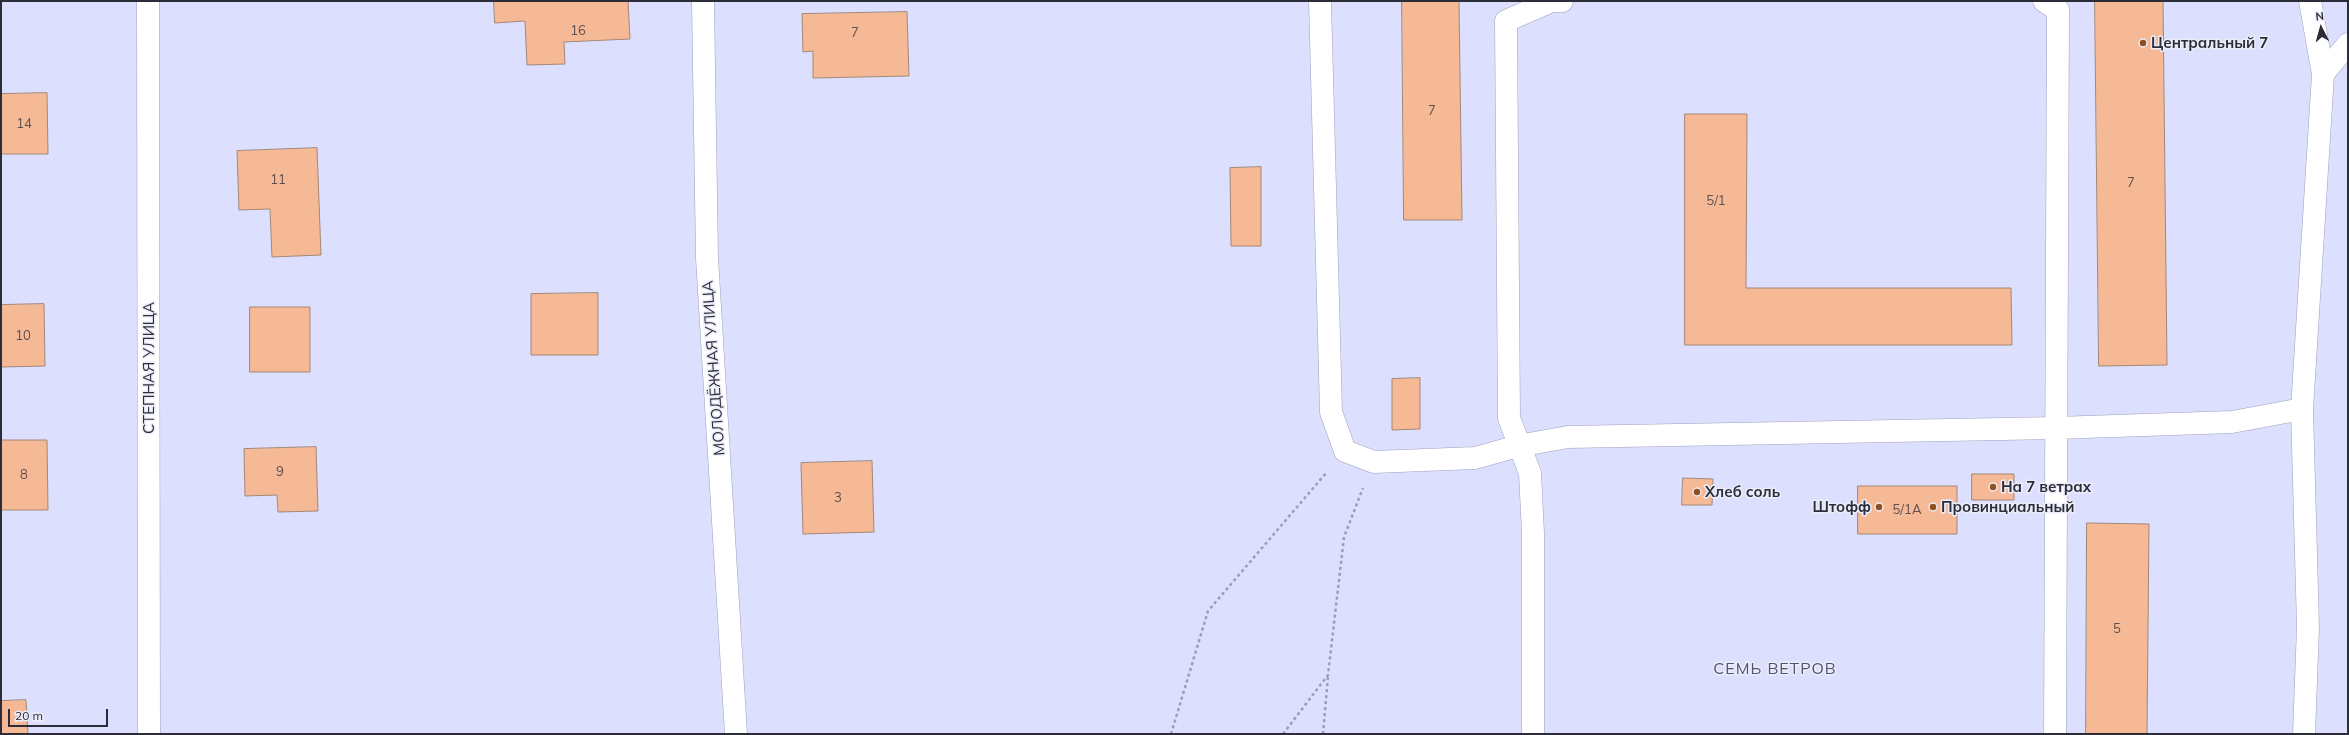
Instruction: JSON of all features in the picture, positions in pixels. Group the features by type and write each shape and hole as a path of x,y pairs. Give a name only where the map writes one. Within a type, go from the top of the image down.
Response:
{"street":[{"name":"СТЕПНАЯ УЛИЦА","path":"148,1 149,734"},
{"name":"МОЛОДЁЖНАЯ УЛИЦА","path":"703,1 707,258 736,734"},
{"path":"1320,1 1331,412 1345,452 1374,462 1475,458 1518,446 1568,437 2056,428 2232,422 2302,409"},
{"path":"1533,734 1533,533 1530,473 1518,446 1509,418 1506,21 1552,2 1562,1"},
{"path":"2044,1 2058,10 2055,734"},
{"path":"2304,734 2308,627 2302,409 2323,74 2310,1"},
{"path":"2323,74 2348,44"}],"path":[{"path":"1171,734 1208,611 1345,452"},
{"path":"1323,734 1328,675 1344,537 1374,462"},
{"path":"1283,734 1328,675"}],"building":[{"path":"494,1 628,1 630,39 564,42 565,64 527,65 525,21 495,23"},
{"path":"1402,1 1459,1 1462,220 1404,220"},
{"path":"2095,1 2163,1 2167,365 2099,366"},
{"path":"907,12 909,76 813,78 813,51 803,52 802,14"},
{"path":"47,93 48,154 1,154 1,94"},
{"path":"1685,114 1747,114 1746,288 2011,288 2012,345 1685,345"},
{"path":"317,148 321,255 272,257 270,209 239,210 237,151"},
{"path":"1261,167 1261,246 1231,246 1230,168"},
{"path":"598,293 598,355 531,355 531,294"},
{"path":"44,304 45,366 1,367 1,305"},
{"path":"250,307 310,307 310,372 250,372"},
{"path":"1420,378 1420,429 1392,430 1392,379"},
{"path":"1,440 47,440 48,510 1,510"},
{"path":"316,447 318,511 278,512 277,495 245,496 244,449"},
{"path":"872,461 874,532 803,534 801,463"},
{"name":"На 7 ветрах","path":"1972,474 2014,474 2014,500 1972,500"},
{"name":"Хлеб соль","path":"1683,478 1713,479 1712,505 1682,505"},
{"path":"1858,486 1957,486 1957,534 1858,534"},
{"path":"2087,523 2149,524 2147,734 2086,734"},
{"path":"26,700 28,734 1,734 1,701"}],"place":[{"name":"Центральный 7","path":"2143,43"},
{"name":"На 7 ветрах","path":"1993,487"},
{"name":"Хлеб соль","path":"1697,492"},
{"name":"Штофф","path":"1879,507"},
{"name":"Провинциальный","path":"1933,507"}],"district":[{"name":"СЕМЬ ВЕТРОВ","path":"1775,669"}]}
